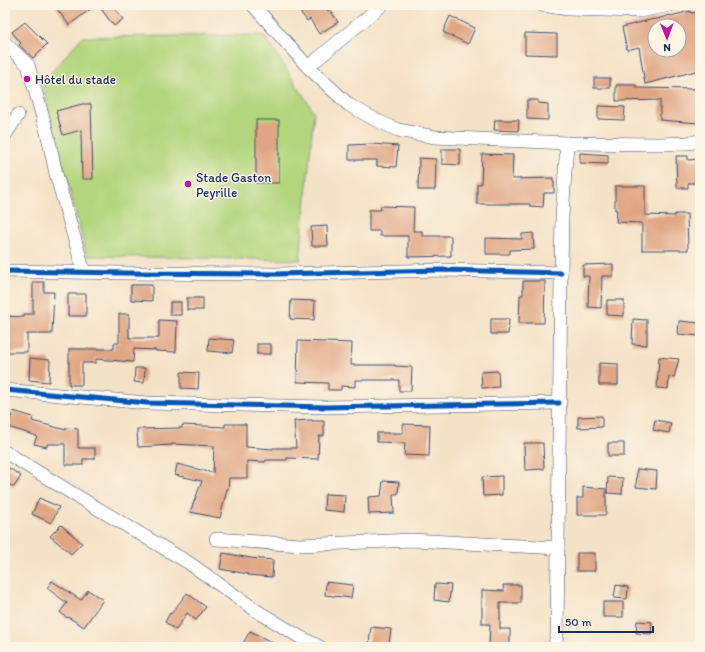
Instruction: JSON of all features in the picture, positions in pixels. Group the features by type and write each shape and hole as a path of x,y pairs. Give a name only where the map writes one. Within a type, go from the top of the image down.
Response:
{"street":[{"path":"253,5 308,67 349,105 398,130 435,137 567,143 660,144 700,141"},
{"path":"308,67 382,5"},
{"path":"542,5 568,9 639,11 670,5"},
{"path":"5,43 28,66 48,136 56,174 84,272"},
{"path":"5,135 18,115"},
{"path":"554,647 557,636 560,273 567,143"},
{"path":"5,272 277,274 442,270 560,273"},
{"path":"5,390 154,403 326,407 559,403"},
{"path":"5,452 189,563 257,611 300,637 320,647"},
{"path":"216,539 300,546 412,540 558,548"}],"green space":[{"name":"Stade Gaston Peyrille","path":"264,35 314,112 300,260 87,256 42,83 82,37"}],"building":[{"path":"54,5 96,5 69,25"},
{"path":"98,5 112,5 123,19 114,26"},
{"path":"295,5 324,5 328,11 330,10 338,22 319,34 310,19 307,21"},
{"path":"690,11 691,13 700,12 700,70 645,84 639,47 627,50 622,27 647,21 647,58 687,58 687,18 660,18"},
{"path":"450,16 475,28 468,44 443,32"},
{"path":"25,22 47,44 33,58 19,45 21,43 12,32"},
{"path":"525,33 557,34 557,55 525,54"},
{"path":"594,78 610,78 610,88 594,88"},
{"path":"616,85 636,85 636,88 700,89 699,123 660,120 660,100 616,101"},
{"path":"527,100 538,100 538,103 548,104 548,120 527,119"},
{"path":"82,104 91,104 93,179 82,179 81,130 63,135 56,111"},
{"path":"598,106 625,107 624,120 598,119"},
{"path":"256,120 279,120 279,183 256,183"},
{"path":"495,120 519,120 518,131 494,130"},
{"path":"372,144 398,146 396,167 377,166 377,160 349,160 349,145"},
{"path":"442,149 460,149 460,165 442,164"},
{"path":"580,153 608,155 608,164 580,163"},
{"path":"482,154 513,155 512,179 553,178 554,193 544,193 543,207 530,206 530,204 477,204 477,184 481,184"},
{"path":"676,156 688,156 688,160 700,159 700,183 688,183 688,188 677,188"},
{"path":"419,158 436,159 435,190 418,190"},
{"path":"615,186 645,186 645,215 675,216 675,214 687,214 688,250 642,250 642,223 616,222 617,210 615,210"},
{"path":"380,206 414,207 413,231 422,231 422,236 451,236 451,256 408,257 408,236 380,236 380,231 369,231 369,210 381,210"},
{"path":"327,226 328,246 312,246 311,227"},
{"path":"533,233 534,249 510,250 510,254 486,254 486,238 522,239 522,234"},
{"path":"613,264 613,276 602,276 601,308 588,307 589,276 583,276 583,265"},
{"path":"523,281 545,281 544,323 519,323 520,295 523,295"},
{"path":"33,282 44,282 44,292 54,292 52,334 27,334 27,352 5,352 5,316 24,317 24,314 33,314"},
{"path":"131,285 152,285 152,301 131,300"},
{"path":"68,294 86,294 86,316 68,316"},
{"path":"187,298 203,298 203,310 187,310"},
{"path":"291,300 315,301 314,320 290,319"},
{"path":"607,300 624,300 624,316 607,315"},
{"path":"170,302 181,302 181,315 170,315"},
{"path":"119,314 129,314 129,338 159,338 159,320 177,321 176,352 134,349 133,362 96,359 96,363 82,363 82,385 69,385 69,349 114,349 114,343 119,343"},
{"path":"491,319 509,319 508,334 491,334"},
{"path":"633,319 647,320 647,345 632,344"},
{"path":"679,321 700,323 700,336 678,334"},
{"path":"209,338 234,340 232,353 208,351"},
{"path":"298,341 352,343 351,365 395,365 412,367 411,391 399,391 399,380 355,380 355,387 341,386 341,390 328,390 328,383 297,382"},
{"path":"257,344 271,344 271,354 257,354"},
{"path":"659,357 679,359 674,377 669,376 668,389 657,388"},
{"path":"30,358 50,360 49,382 29,380"},
{"path":"599,363 618,364 618,385 599,385"},
{"path":"135,368 145,368 144,383 134,382"},
{"path":"498,371 499,387 482,388 481,372"},
{"path":"181,372 199,373 198,389 181,388"},
{"path":"13,411 33,417 32,421 66,430 66,428 78,429 78,448 95,448 95,459 83,459 83,465 65,465 65,444 47,444 47,447 34,444 37,436 8,427"},
{"path":"602,416 602,427 578,428 578,417"},
{"path":"655,420 671,423 669,433 653,430"},
{"path":"294,421 324,421 324,436 319,436 318,459 287,458 287,460 266,460 265,462 247,461 247,478 229,478 228,489 220,518 190,512 202,481 175,475 177,464 213,473 214,446 172,444 138,447 137,429 182,428 182,425 225,427 225,424 246,424 246,447 273,449 296,448"},
{"path":"403,424 430,425 429,456 404,455 405,443 377,442 377,433 403,433"},
{"path":"524,443 543,443 544,469 525,470"},
{"path":"608,443 624,443 624,456 608,456"},
{"path":"9,468 21,476 14,487 5,482 5,474"},
{"path":"637,469 657,471 656,489 636,487"},
{"path":"502,476 502,495 483,496 482,477"},
{"path":"608,477 623,478 622,494 607,493"},
{"path":"383,481 399,482 398,494 393,494 394,513 369,514 368,497 381,496"},
{"path":"583,487 606,489 606,515 577,515 577,498 583,498"},
{"path":"325,494 345,495 344,512 324,510"},
{"path":"39,498 59,507 51,523 32,514"},
{"path":"61,525 82,543 71,554 50,536"},
{"path":"223,553 273,560 272,577 248,575 220,569"},
{"path":"577,553 595,553 595,571 577,571"},
{"path":"52,581 81,600 88,590 103,600 84,627 68,617 67,618 60,612 67,603 47,588"},
{"path":"326,582 353,585 351,598 325,595"},
{"path":"435,584 451,585 449,602 434,600"},
{"path":"503,585 521,585 521,603 500,603 500,629 510,629 510,647 489,647 490,624 482,624 482,590 504,591"},
{"path":"616,585 628,587 627,599 614,598"},
{"path":"187,593 206,607 196,620 187,613 176,630 165,622 170,613 171,614"},
{"path":"603,602 623,602 623,617 603,617"},
{"path":"637,621 652,622 651,634 636,633"},
{"path":"371,627 391,629 389,644 369,643"},
{"path":"250,631 281,647 241,647"}],"cycle path":[{"path":"5,271 277,274 442,270 561,273"},
{"path":"5,390 147,403 326,407 559,403"}],"place":[{"name":"Hôtel du stade","path":"27,79"},
{"name":"Stade Gaston Peyrille","path":"188,184"}]}
